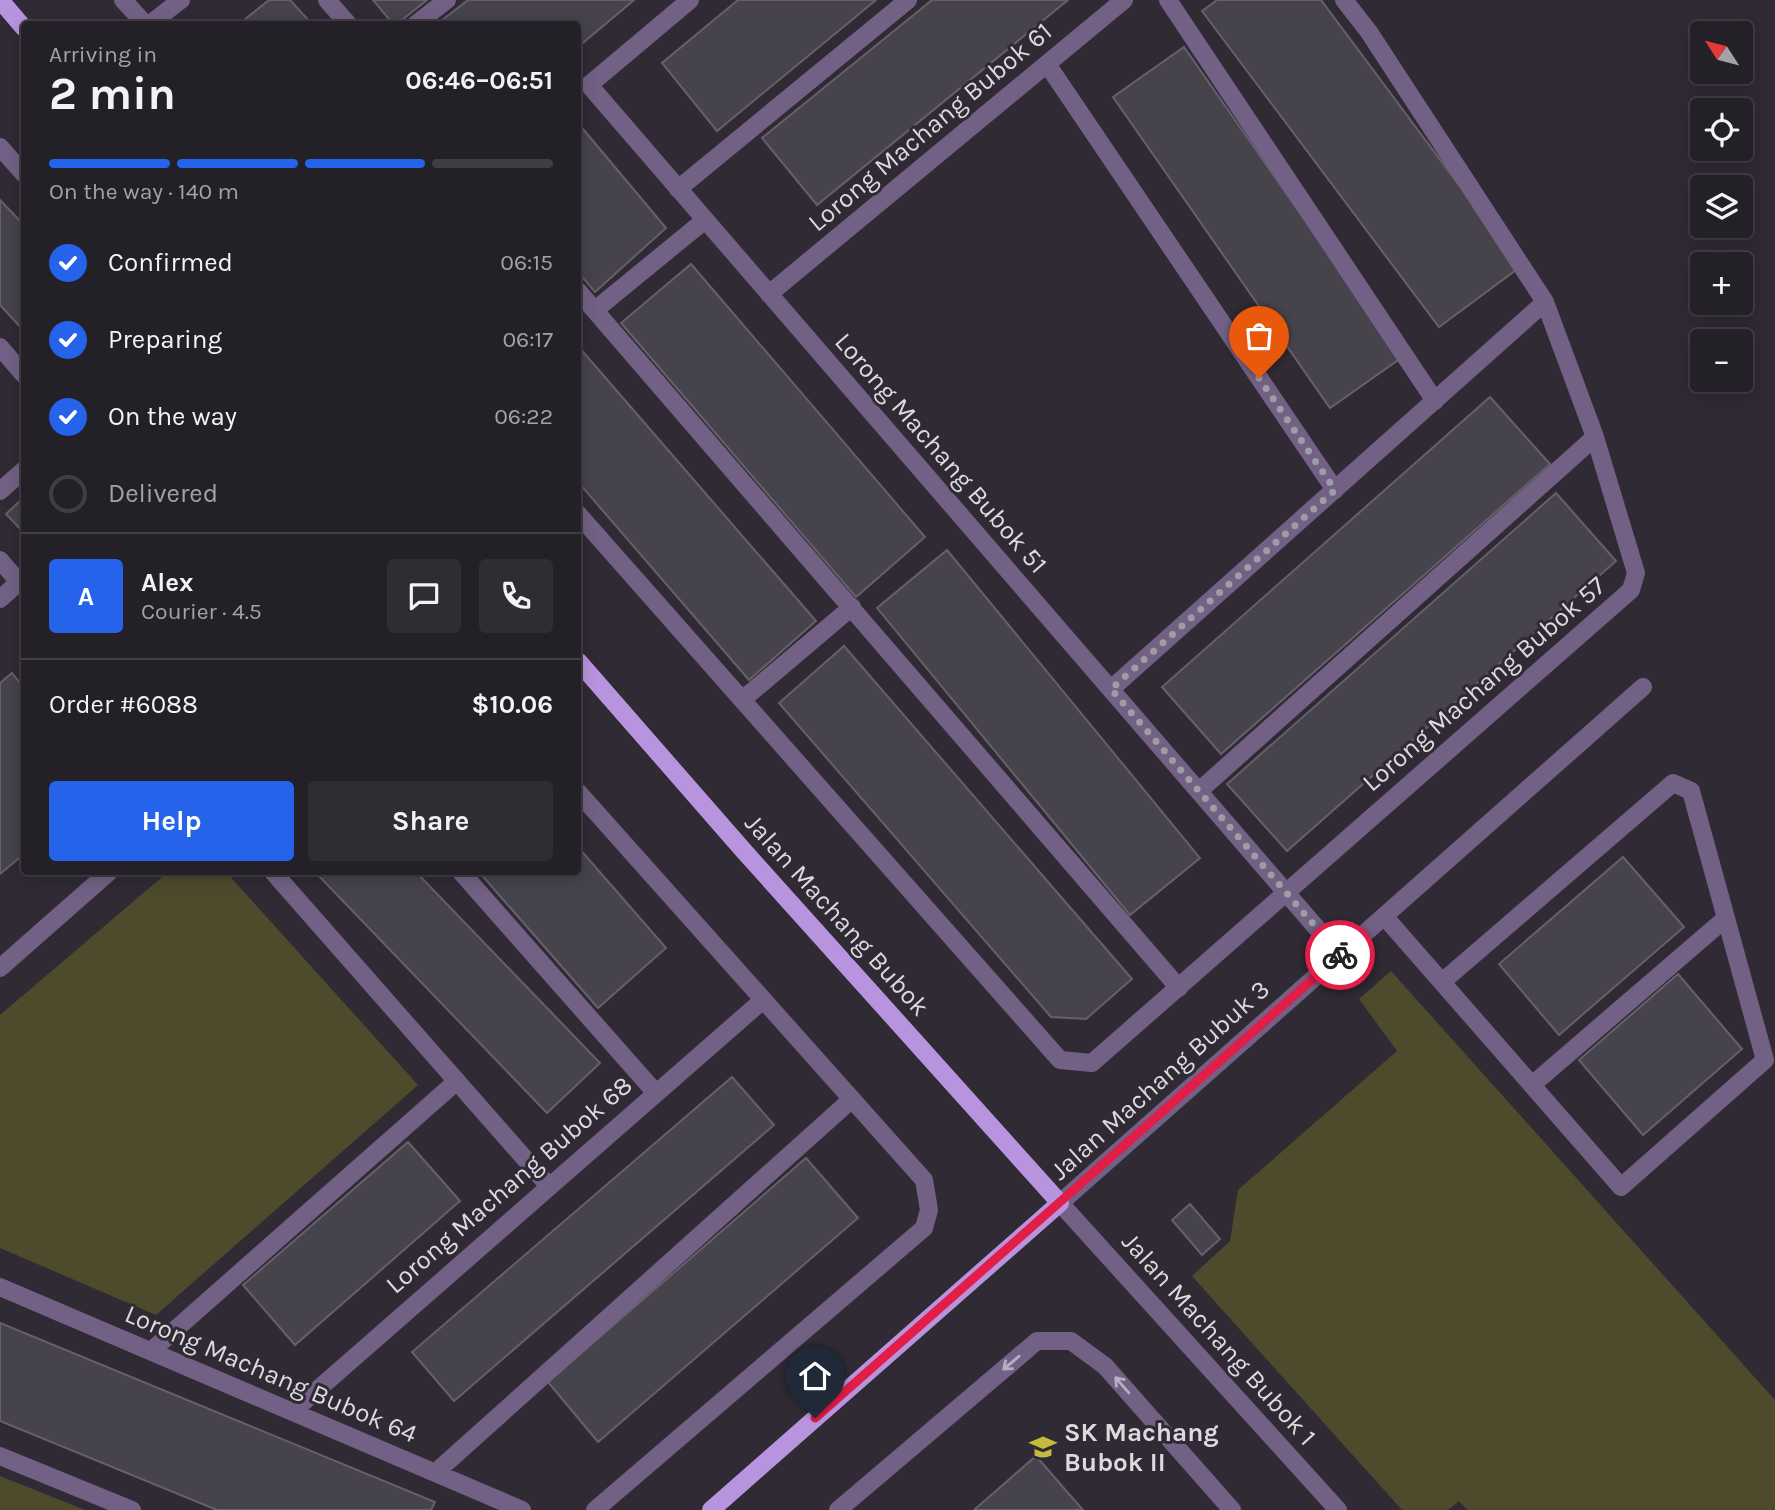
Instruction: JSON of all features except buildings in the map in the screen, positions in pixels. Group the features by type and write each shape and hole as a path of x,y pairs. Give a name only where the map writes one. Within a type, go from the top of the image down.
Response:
{"main road":[{"path":"0,0 21,24"},
{"name":"Jalan Machang Bubok","path":"581,664 1060,1203"},
{"name":"Jalan Machang Bubuk 3","path":"710,1510 1060,1203"}],"street":[{"path":"123,0 142,21"},
{"path":"154,21 181,0"},
{"path":"327,0 345,21"},
{"path":"420,21 446,0"},
{"name":"Lorong Machang Bubok 51","path":"690,0 589,85 1340,955"},
{"path":"678,189 908,0"},
{"name":"Lorong Machang Bubok 61","path":"769,294 1124,0"},
{"path":"1168,0 1435,401"},
{"name":"Lorong Machang Bubok 57","path":"743,700 1060,1060 1092,1063 1631,590 1636,573 1595,437 1545,302 1369,32 1344,0"},
{"path":"1047,64 1335,490"},
{"path":"0,147 21,171"},
{"path":"705,220 584,301 852,607 1179,988"},
{"path":"1111,689 1545,302"},
{"path":"0,347 21,372"},
{"path":"1199,791 1595,437"},
{"path":"0,491 21,473"},
{"path":"581,517 743,700 852,607"},
{"path":"0,560 21,584"},
{"path":"0,599 21,586"},
{"name":"Jalan Machang Bubuk 3","path":"1060,1203 1643,687"},
{"path":"1384,916 1621,1187 1765,1060 1691,791 1673,783 1442,982"},
{"path":"581,795 924,1180 929,1210 924,1228 595,1510"},
{"path":"0,968 106,875"},
{"path":"276,875 548,1185"},
{"path":"464,875 655,1092"},
{"path":"1532,1085 1726,918"},
{"name":"Lorong Machang Bubok 68","path":"292,1412 762,1000"},
{"path":"151,1352 457,1081"},
{"path":"435,1473 852,1099"},
{"name":"Jalan Machang Bubok 1","path":"1060,1203 1338,1510"},
{"name":"Lorong Machang Bubok 64","path":"0,1287 522,1510"},
{"path":"838,1510 1037,1341 1071,1341 1105,1366 1232,1510"},
{"path":"0,1456 132,1510"}],"shaded area":[{"path":"164,875 229,875 418,1085 156,1315 0,1248 0,1015"},
{"path":"1391,971 1775,1400 1775,1510 1467,1510 1459,1501 1448,1510 1402,1510 1192,1276 1230,1241 1238,1190 1397,1051 1359,999"},
{"path":"0,1476 85,1510 0,1510"}],"way so far":[{"path":"1259,378 1335,490 1111,689 1340,955"}],"place":[{"name":"SK Machang Bubok II","path":"1043,1447"}],"route":[{"path":"815,1418 1340,955"}]}
